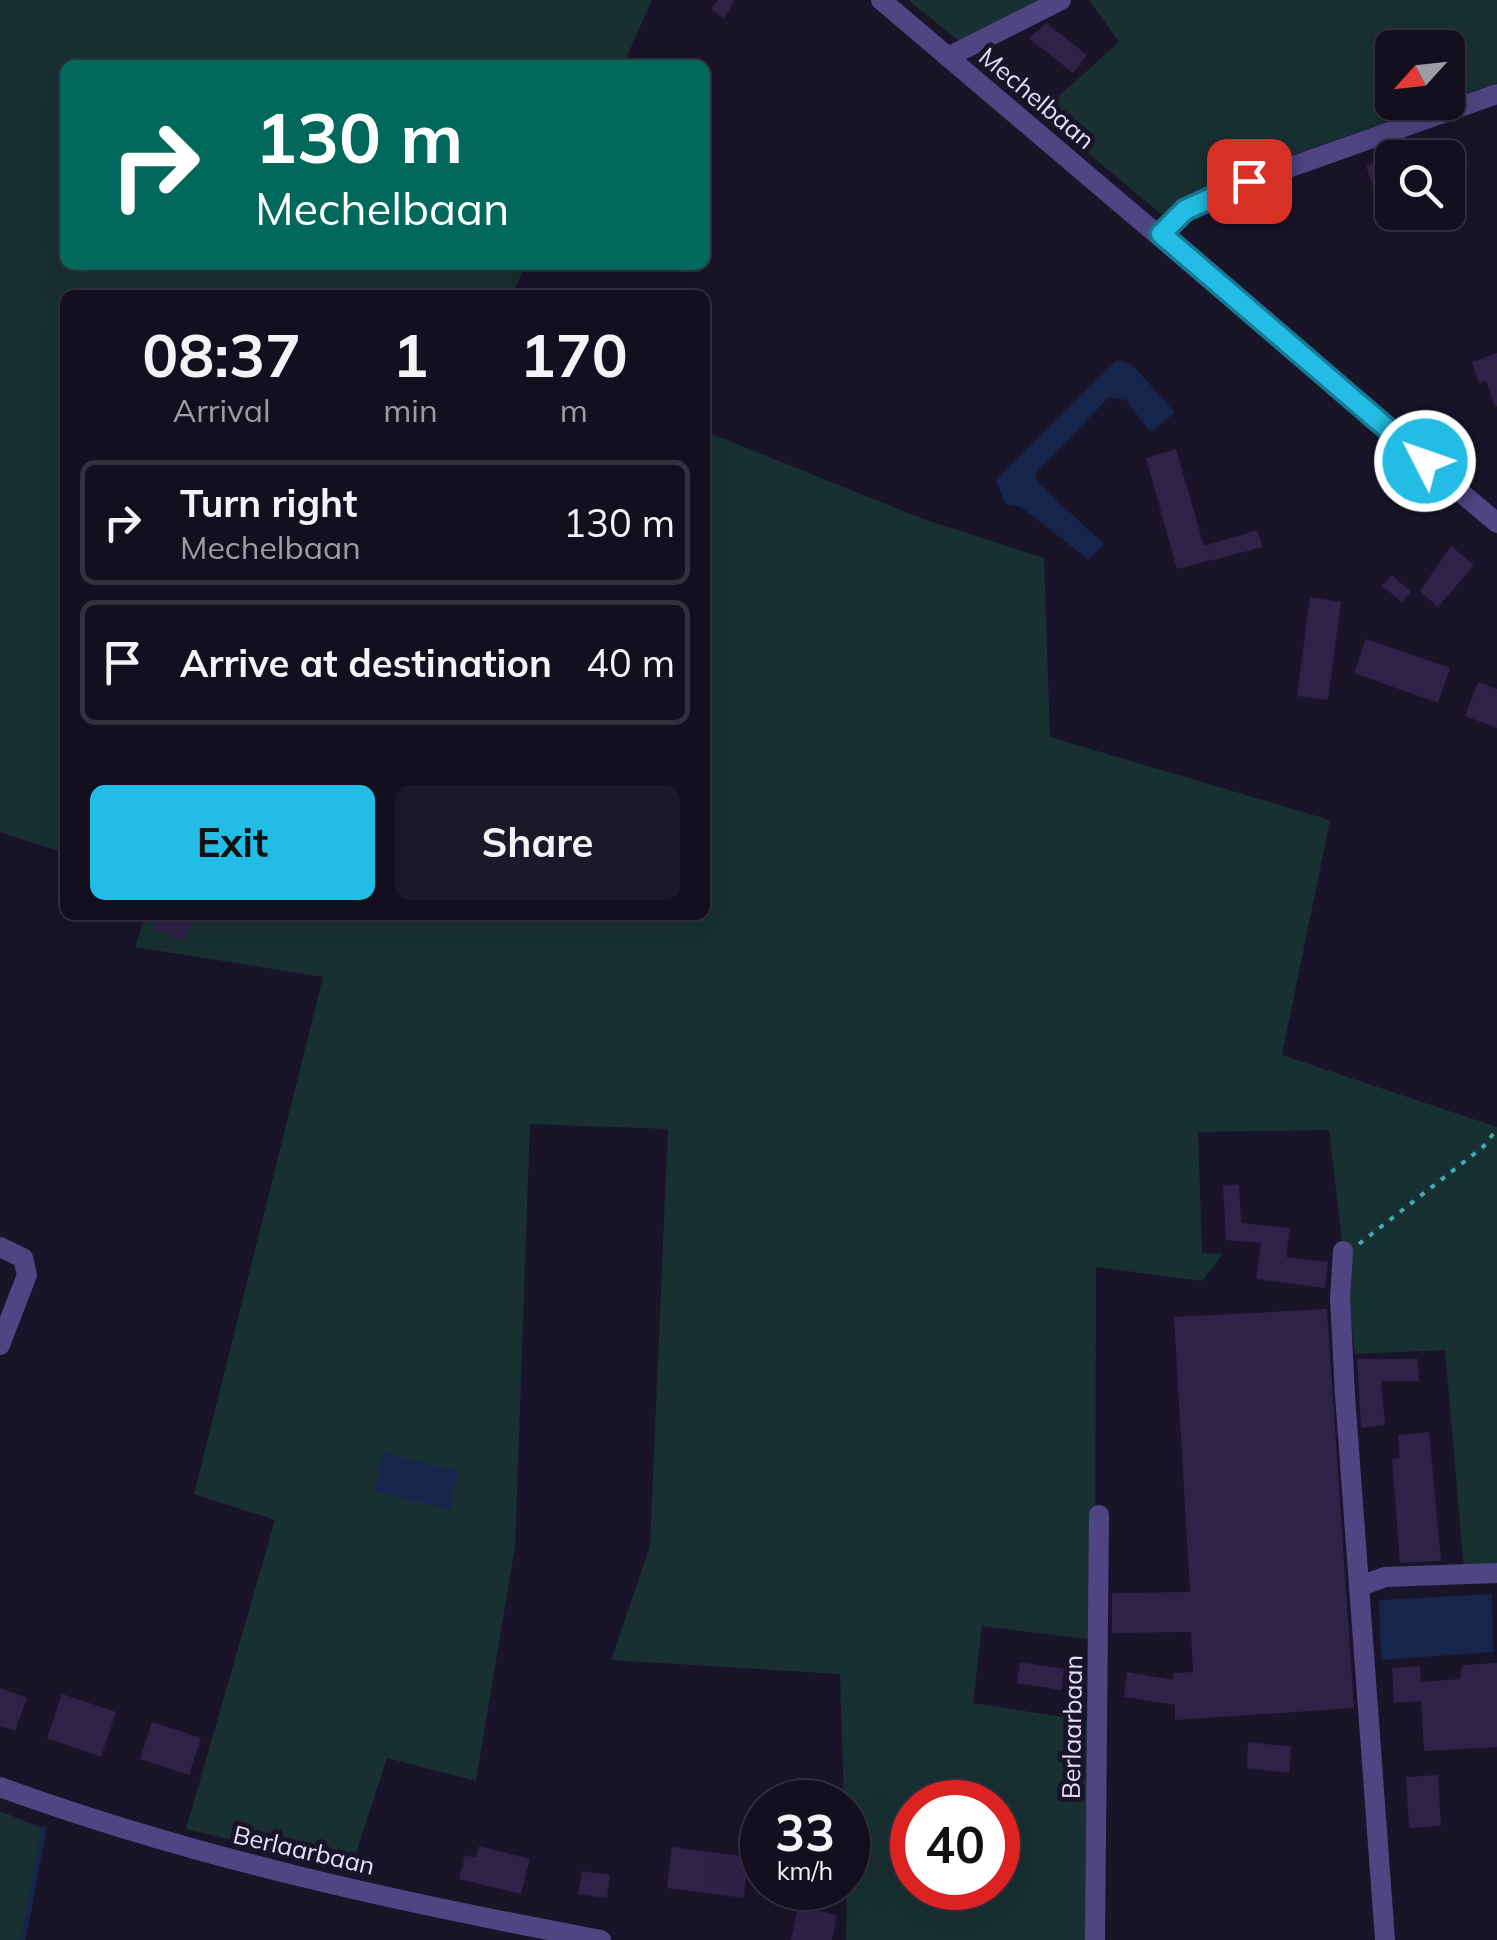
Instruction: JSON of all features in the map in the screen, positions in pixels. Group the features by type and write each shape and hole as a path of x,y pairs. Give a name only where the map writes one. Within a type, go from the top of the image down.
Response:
{"street":[{"name":"Mechelbaan","path":"880,0 1161,234 1497,523"},
{"path":"948,57 1061,0"},
{"path":"1161,234 1185,210 1224,191 1301,160 1497,94"},
{"path":"0,1246 23,1258 27,1275 0,1345"},
{"path":"1343,1254 1341,1334 1385,1940"},
{"name":"Berlaarbaan","path":"1095,1940 1099,1515"},
{"path":"1360,1586 1385,1577 1497,1574"},
{"name":"Berlaarbaan","path":"0,1787 96,1822 276,1872 602,1940"}],"path":[{"path":"1343,1254 1483,1147 1497,1129"}],"green space":[{"path":"0,0 652,0 625,60 60,60 60,270 524,270 514,290 60,290 60,851 0,832"},
{"path":"908,0 1052,0 963,44"},
{"path":"1089,0 1497,0 1497,83 1465,94 1465,30 1375,30 1375,120 1393,120 1216,182 1162,215 1040,113 1119,42"},
{"path":"710,433 923,519 1044,558 1050,737 1330,820 1282,1055 1497,1127 1497,1566 1464,1571 1445,1350 1355,1354 1329,1130 1198,1132 1202,1253 1223,1254 1202,1281 1096,1267 1095,1640 982,1626 973,1703 1095,1722 1092,1940 846,1940 846,1910 870,1910 870,1780 843,1780 840,1674 611,1660 650,1546 668,1129 530,1124 515,1547 476,1781 387,1758 351,1868 186,1829 275,1520 194,1494 323,977 135,947 143,920 710,920"},
{"path":"0,1811 44,1829 23,1940 0,1940"}],"water":[{"path":"1117,360 1132,364 1175,413 1150,432 1126,400 1109,397 1035,474 1037,482 1104,544 1089,560 1021,507 1005,504 996,480"},
{"path":"382,1453 458,1472 450,1509 375,1492"},
{"path":"1492,1594 1493,1652 1381,1660 1379,1600"}],"building":[{"path":"718,0 734,0 724,19 711,9"},
{"path":"1046,23 1087,55 1073,73 1029,38"},
{"path":"1375,163 1375,192 1366,166"},
{"path":"1497,353 1495,407 1486,381 1479,383 1472,362"},
{"path":"1176,449 1204,546 1257,530 1263,547 1177,569 1146,458"},
{"path":"1451,546 1474,565 1438,607 1420,591"},
{"path":"1392,575 1411,592 1402,602 1382,586"},
{"path":"1310,597 1341,602 1328,700 1297,696"},
{"path":"1366,639 1450,668 1438,703 1354,673"},
{"path":"1478,682 1497,689 1497,728 1465,716"},
{"path":"156,920 192,920 184,941 153,929"},
{"path":"1239,1184 1241,1223 1290,1228 1286,1257 1328,1262 1325,1288 1256,1279 1261,1243 1226,1240 1223,1186"},
{"path":"1327,1309 1354,1708 1175,1720 1175,1705 1124,1697 1127,1672 1174,1680 1173,1673 1193,1672 1191,1632 1112,1633 1112,1593 1190,1592 1174,1317"},
{"path":"1357,1359 1418,1359 1419,1381 1381,1381 1385,1425 1361,1428"},
{"path":"1429,1432 1441,1561 1400,1563 1392,1459 1400,1458 1398,1435"},
{"path":"1020,1662 1064,1669 1061,1690 1017,1683"},
{"path":"1497,1663 1497,1747 1424,1751 1421,1701 1394,1703 1392,1668 1420,1666 1421,1682 1460,1679 1462,1665"},
{"path":"0,1688 27,1698 15,1731 0,1726"},
{"path":"62,1694 116,1712 101,1757 47,1738"},
{"path":"152,1722 201,1738 189,1775 140,1759"},
{"path":"1248,1742 1291,1747 1289,1773 1247,1768"},
{"path":"1438,1775 1441,1826 1409,1828 1406,1777"},
{"path":"479,1846 530,1859 521,1894 459,1879 465,1855 476,1858"},
{"path":"672,1847 740,1856 740,1897 667,1888"},
{"path":"582,1871 610,1875 607,1898 578,1894"},
{"path":"797,1910 837,1915 832,1940 791,1940"}],"waterway":[{"path":"23,1940 44,1829"}],"route":[{"path":"1249,181 1185,210 1161,234 1425,461"}]}
